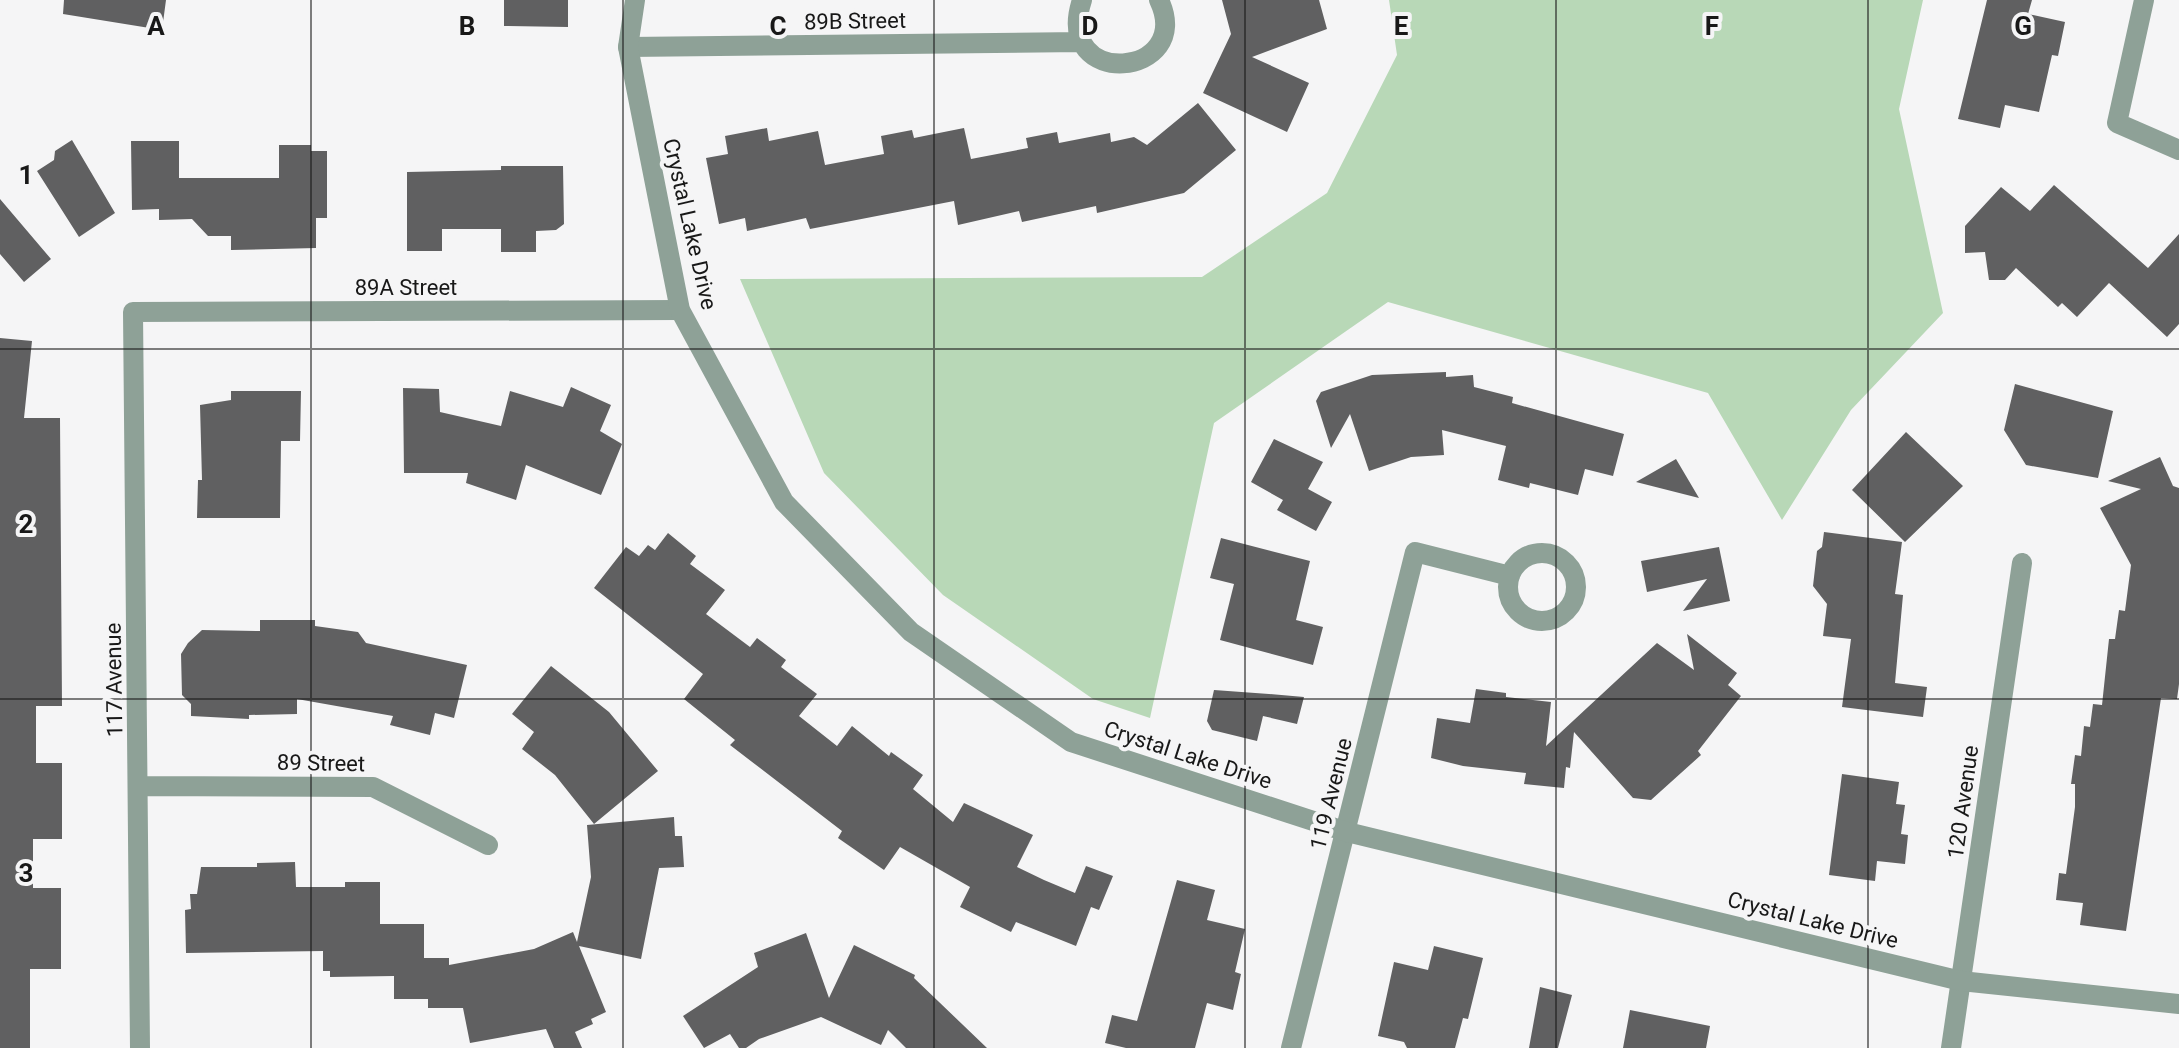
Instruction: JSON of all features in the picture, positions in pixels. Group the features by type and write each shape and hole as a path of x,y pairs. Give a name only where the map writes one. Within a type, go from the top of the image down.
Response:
{"street":[{"name":"Crystal Lake Drive","path":"635,0 628,47 680,310 784,502 911,632 1071,742 1347,832 1961,981 2179,1004"},
{"path":"1082,0 1078,28 1082,42 1103,62 1116,65 1144,59 1162,38 1165,24 1159,0"},
{"path":"2144,0 2117,123 2179,150"},
{"name":"89B Street","path":"628,47 1082,42"},
{"name":"89A Street","path":"133,312 680,310"},
{"name":"117 Avenue","path":"133,312 140,1048"},
{"name":"119 Avenue","path":"1291,1048 1415,552 1510,576"},
{"name":"120 Avenue","path":"1951,1048 2022,563"},
{"name":"89 Street","path":"139,786 373,787 488,845"}],"green space":[{"path":"1389,0 1923,0 1899,109 1943,313 1851,410 1782,520 1708,393 1388,302 1214,423 1150,718 1093,699 943,595 824,473 740,279 1202,277 1327,193 1397,55"}],"building":[{"path":"64,0 166,0 162,30 63,14"},
{"path":"504,0 568,0 568,27 504,26"},
{"path":"1222,0 1319,0 1327,29 1252,57 1309,83 1287,132 1203,93 1231,34"},
{"path":"1987,0 2032,0 2028,14 2065,22 2058,56 2052,55 2039,112 2005,105 2000,128 1958,119"},
{"path":"1198,103 1236,150 1184,193 1097,213 1096,206 1022,222 1019,211 958,225 954,201 810,229 806,218 747,231 745,218 719,224 706,158 728,154 725,136 767,128 769,141 818,131 825,165 884,154 881,136 912,130 914,138 964,128 971,159 1028,148 1026,138 1057,132 1059,143 1110,133 1111,142 1134,137 1147,145"},
{"path":"72,140 115,213 79,237 37,171 54,160 55,151"},
{"path":"131,141 179,141 179,178 279,178 279,145 311,145 311,151 327,151 327,218 316,218 316,248 231,250 231,236 208,236 192,219 159,220 159,209 132,210"},
{"path":"501,166 563,166 564,224 556,230 536,231 536,252 501,252 501,229 442,229 442,251 407,251 407,172 501,170"},
{"path":"2054,185 2148,268 2179,234 2179,324 2167,337 2109,283 2077,317 2062,303 2058,307 2016,268 2005,280 1989,280 1985,252 1965,253 1965,226 2001,187 2030,211"},
{"path":"0,199 51,259 24,282 0,254"},
{"path":"0,338 32,341 24,418 60,418 62,706 36,706 36,763 62,763 62,839 33,839 33,888 61,888 61,969 30,969 30,1048 0,1048"},
{"path":"1446,372 1446,377 1473,375 1474,387 1513,397 1512,403 1624,434 1613,476 1585,469 1578,495 1530,483 1529,488 1498,480 1506,446 1442,430 1444,455 1411,457 1369,471 1350,414 1331,448 1316,401 1321,392 1372,375"},
{"path":"2015,384 2113,411 2098,478 2026,465 2004,430"},
{"path":"571,387 611,405 600,431 622,444 601,495 526,465 516,500 466,483 468,473 404,473 403,388 439,389 440,412 501,426 510,391 563,407"},
{"path":"231,391 301,391 300,441 281,441 280,518 197,518 198,480 202,480 200,405 231,400"},
{"path":"1906,432 1963,486 1905,542 1852,490"},
{"path":"1274,439 1323,462 1308,489 1332,502 1316,531 1277,510 1283,500 1251,482"},
{"path":"2160,457 2173,486 2179,488 2179,684 2177,699 2161,698 2126,931 2080,925 2083,903 2056,900 2059,873 2066,874 2075,807 2075,784 2071,784 2075,755 2081,756 2084,726 2090,727 2093,704 2102,705 2109,639 2115,639 2119,610 2125,611 2131,565 2100,508 2141,489 2108,481"},
{"path":"1676,459 1699,498 1636,482"},
{"path":"1824,532 1902,542 1895,594 1903,595 1895,683 1927,687 1923,717 1842,707 1851,639 1823,636 1827,604 1813,586 1817,551 1822,547"},
{"path":"668,533 696,556 690,564 725,590 706,614 750,647 757,638 786,660 781,667 817,694 799,716 837,746 852,726 889,756 891,752 923,775 913,789 953,822 964,803 1033,835 1017,867 1044,880 1075,893 1086,866 1113,876 1099,910 1091,907 1076,946 1016,922 1011,932 960,907 970,887 900,847 884,870 838,838 842,831 730,745 735,740 684,699 703,674 594,588 626,547 639,556 648,545 655,550"},
{"path":"1221,538 1310,561 1296,620 1323,627 1313,665 1220,640 1234,584 1210,578"},
{"path":"1719,547 1730,601 1683,611 1707,579 1647,592 1641,561"},
{"path":"260,620 315,620 315,626 358,632 366,643 467,665 454,718 435,713 430,735 390,725 393,716 297,699 297,714 249,715 249,719 191,716 191,704 182,695 181,654 188,643 202,630 260,631"},
{"path":"1687,634 1737,673 1728,685 1741,696 1698,751 1701,755 1651,800 1633,798 1574,732 1564,788 1524,784 1526,773 1463,766 1431,758 1437,718 1470,723 1476,689 1506,693 1506,697 1551,702 1546,746 1657,643 1694,670"},
{"path":"551,666 609,712 658,771 594,824 555,775 522,749 534,732 512,714"},
{"path":"1214,690 1304,697 1297,724 1263,716 1257,741 1212,730 1207,721"},
{"path":"1842,774 1899,782 1896,804 1905,805 1901,834 1908,835 1905,864 1877,861 1875,881 1829,875"},
{"path":"674,817 675,836 682,836 684,867 659,868 641,959 579,946 606,1012 591,1019 593,1024 575,1032 582,1048 554,1048 546,1029 470,1043 463,1008 428,1008 428,999 394,999 394,976 330,977 330,971 323,971 323,951 186,953 185,910 191,909 190,894 197,894 201,867 257,867 257,863 295,862 296,887 345,887 345,882 380,882 380,924 424,924 424,958 449,958 449,965 534,949 573,932 577,942 591,877 587,825"},
{"path":"1177,880 1215,890 1207,920 1245,929 1235,972 1241,974 1233,1010 1207,1003 1195,1048 1126,1048 1105,1043 1112,1015 1137,1021"},
{"path":"806,933 829,998 854,945 915,975 914,978 987,1048 906,1048 888,1030 881,1045 821,1017 759,1039 746,1048 739,1048 730,1034 704,1048 683,1016 758,967 754,953"},
{"path":"1434,946 1483,958 1468,1019 1463,1018 1455,1048 1407,1048 1404,1042 1378,1036 1394,962 1428,970"},
{"path":"1540,987 1572,995 1558,1048 1529,1048"},
{"path":"1630,1010 1710,1026 1706,1048 1623,1048"}]}
